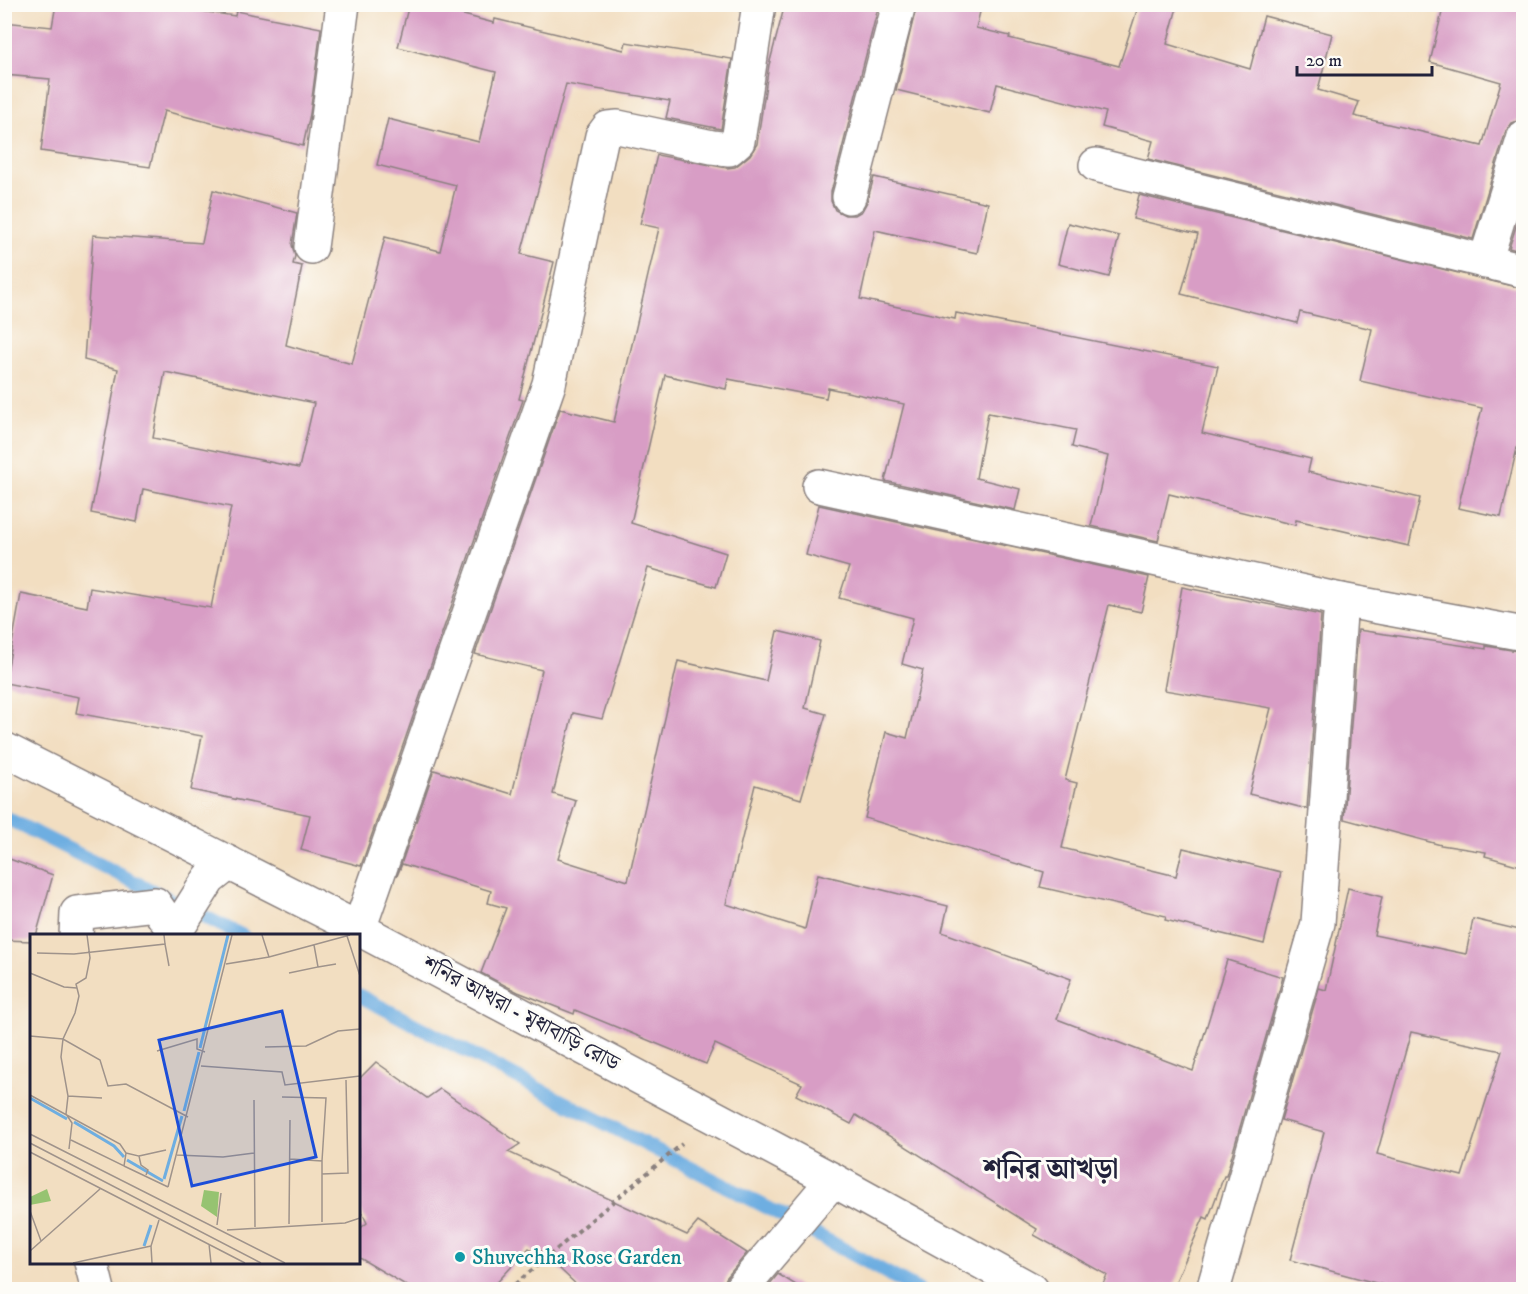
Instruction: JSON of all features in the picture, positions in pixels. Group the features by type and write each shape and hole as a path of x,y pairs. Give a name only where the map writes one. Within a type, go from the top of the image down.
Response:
{"street":[{"path":"311,247 343,4"},
{"path":"359,929 549,384 602,136 608,128 618,127 729,149 738,141 759,4"},
{"path":"849,197 899,4"},
{"path":"1485,262 1524,137"},
{"path":"1096,165 1524,271"},
{"path":"819,486 1341,600 1524,634"},
{"path":"1213,1290 1318,923 1341,600"},
{"name":"শনির আখরা - মৃধাবাড়ি রোড","path":"4,749 219,871 359,929 833,1180 1032,1290"},
{"path":"76,934 76,913 154,904 176,933 219,871"},
{"path":"747,1280 833,1180"},
{"path":"92,1264 98,1290"}],"path":[{"path":"508,1290 714,1117"}],"building":[{"path":"56,4 149,4 235,16 236,11 321,28 310,114 303,146 164,111 150,167 41,151 50,79 4,75 4,22 52,27"},
{"path":"409,4 422,4 494,23 495,19 624,50 626,42 732,59 721,129 666,118 670,101 566,84 521,254 554,262 519,399 523,400 361,866 301,850 310,815 191,790 202,736 76,713 79,697 5,683 21,594 87,607 90,588 211,608 231,507 143,489 137,522 91,513 118,369 84,360 93,235 202,243 213,190 297,213 292,245 295,256 293,264 302,266 286,345 352,364 385,237 440,251 456,185 377,165 388,119 479,142 496,72 398,47","holes":["165,372 314,403 299,468 153,438"]},
{"path":"785,4 879,4 831,192 831,201 835,210 845,215 855,215 862,211 874,177 988,203 977,253 875,230 860,299 955,319 956,313 1218,366 1202,433 1311,459 1308,472 1420,498 1409,546 1296,520 1295,525 1169,494 1158,541 1091,526 1108,456 1072,447 1076,430 988,413 976,478 1020,489 1015,510 885,481 904,404 828,388 826,398 728,379 726,389 665,375 631,523 726,553 716,587 648,568 602,719 573,713 553,794 576,801 558,859 628,881 678,661 766,681 777,631 820,641 805,708 826,714 801,799 755,785 726,904 805,929 818,874 948,906 942,932 1071,979 1057,1019 1193,1071 1227,960 1283,977 1226,1176 1224,1176 1208,1219 1204,1217 1172,1290 1100,1290 1107,1275 1034,1235 1037,1229 856,1115 851,1124 796,1095 802,1084 715,1044 706,1064 575,1010 574,1014 518,992 481,973 506,908 488,903 491,891 402,864 397,876 434,770 512,794 542,670 475,654 560,409 614,422 659,228 640,224 657,155 727,168 735,167 750,155 757,144 769,65"},
{"path":"917,4 982,4 976,28 1119,66 1139,4 1178,4 1167,44 1250,69 1264,16 1332,34 1318,90 1359,102 1354,116 1482,146 1501,82 1430,62 1444,4 1524,4 1524,119 1512,123 1506,131 1473,239 1148,159 1153,141 1102,127 1106,112 997,84 990,113 896,90"},
{"path":"1139,195 1524,289 1524,418 1501,517 1458,508 1482,408 1360,381 1372,329 1300,312 1297,323 1181,294 1198,234 1133,219"},
{"path":"1524,202 1524,252 1509,248"},
{"path":"1068,223 1119,236 1109,277 1058,264"},
{"path":"819,505 1149,577 1141,612 1109,605 1065,780 1077,783 1062,848 1176,876 1183,848 1281,872 1264,944 1165,920 1166,916 1040,887 1044,872 865,818 886,732 907,738 923,670 902,664 913,618 839,598 849,567 806,555"},
{"path":"1182,587 1321,615 1307,809 1249,794 1271,708 1164,690"},
{"path":"1358,630 1486,649 1486,646 1524,652 1524,867 1485,856 1486,852 1441,845 1344,819"},
{"path":"4,857 53,875 37,934 30,934 30,941 4,940"},
{"path":"1348,888 1382,897 1374,935 1466,954 1473,919 1524,931 1524,1290 1402,1290 1290,1260 1324,1132 1281,1120 1319,988 1326,990","holes":["1411,1032 1502,1051 1462,1176 1377,1154"]},
{"path":"376,1062 427,1098 440,1089 520,1144 508,1152 687,1235 698,1222 747,1253 726,1278 722,1290 582,1290 540,1250 536,1254 529,1248 490,1290 414,1290 360,1258 360,1228 367,1223 360,1208 360,1078"},
{"path":"778,1274 804,1290 765,1290"}],"waterway":[{"path":"4,817 239,934"},
{"path":"360,996 768,1208 918,1290"}],"place":[{"name":"Shuvechha Rose Garden","path":"460,1257"}],"district":[{"name":"শনির আখড়া","path":"1051,1169"}]}
